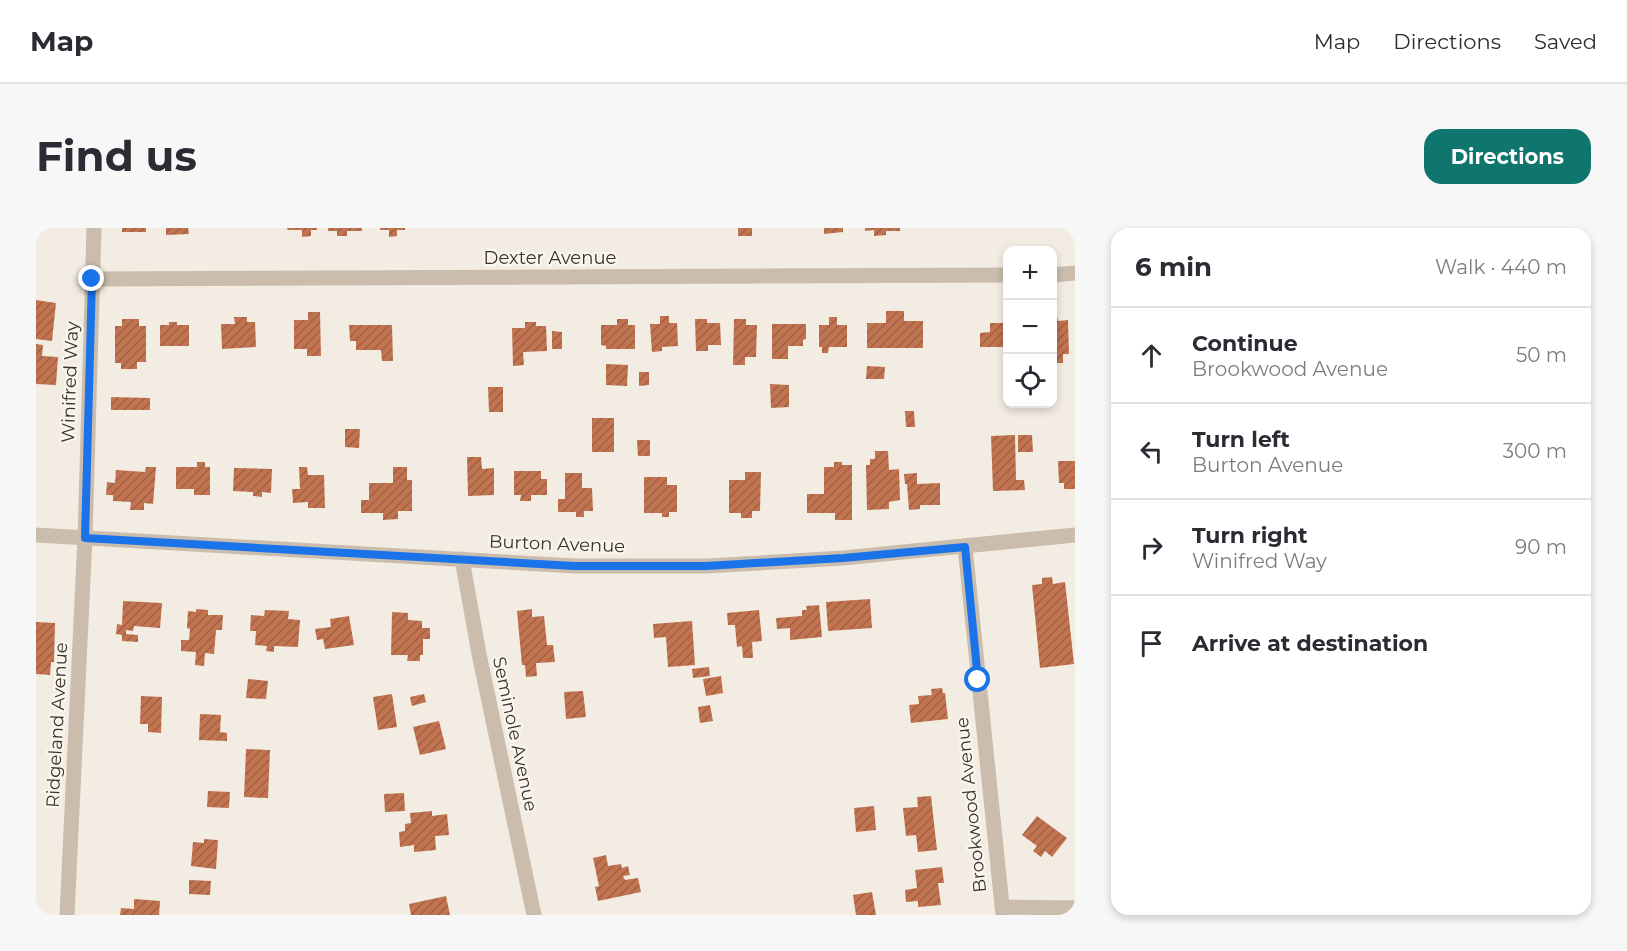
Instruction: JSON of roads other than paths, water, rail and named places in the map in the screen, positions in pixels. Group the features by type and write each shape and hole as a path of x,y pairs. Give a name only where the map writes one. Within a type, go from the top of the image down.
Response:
{"street":[{"name":"Winifred Way","path":"85,538 94,228"},
{"path":"1057,275 1075,273"},
{"name":"Dexter Avenue","path":"92,279 1003,275"},
{"name":"Burton Avenue","path":"36,535 574,566 706,566 843,558 1075,535"},
{"name":"Ridgeland Avenue","path":"67,915 85,538"},
{"name":"Brookwood Avenue","path":"965,547 1003,911"},
{"name":"Seminole Avenue","path":"462,560 479,654 534,915"},
{"path":"1003,911 1075,908"}]}
